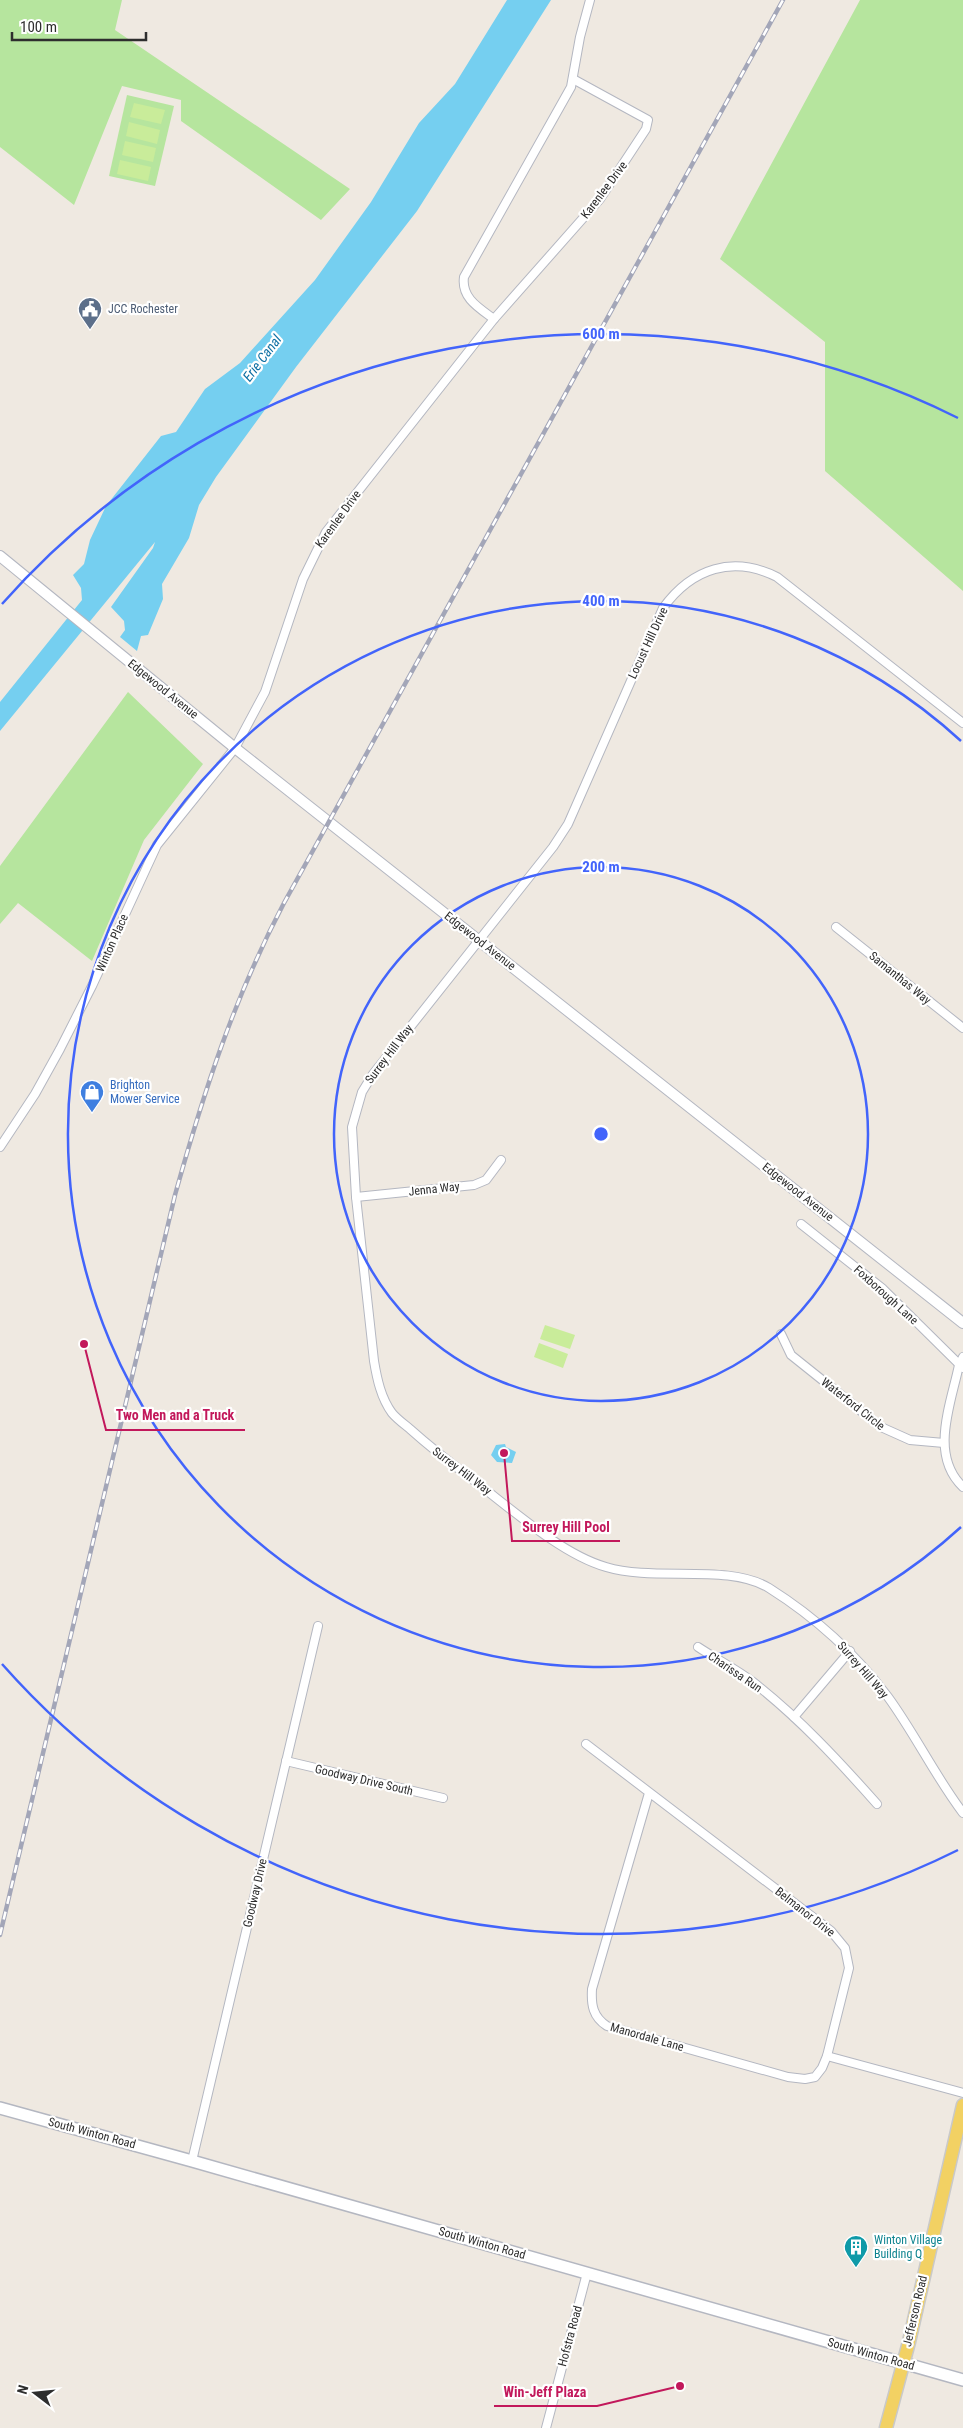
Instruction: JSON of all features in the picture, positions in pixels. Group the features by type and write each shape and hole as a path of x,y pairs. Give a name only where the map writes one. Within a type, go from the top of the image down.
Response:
{"main road":[{"name":"Jefferson Road","path":"886,2428 963,2105"},
{"name":"South Winton Road","path":"0,2108 192,2160 963,2380"}],"street":[{"path":"494,320 474,304 466,294 463,285 464,276 571,88 580,37 590,0"},
{"name":"Karenlee Drive","path":"235,748 265,692 303,579 326,532 494,320 600,199 646,130 648,120 573,79"},
{"name":"Edgewood Avenue","path":"0,556 235,748 963,1323"},
{"name":"Locust Hill Drive","path":"478,940 553,847 568,824 663,608 673,594 696,576 712,570 742,566 756,568 778,577 963,723"},
{"name":"Winton Place","path":"0,1147 35,1094 64,1041 92,986 157,846 235,748"},
{"name":"Samanthas Way","path":"836,927 963,1028"},
{"name":"Surrey Hill Way","path":"478,940 373,1074 362,1092 352,1127 356,1197 374,1361 378,1384 392,1413 432,1448 568,1549 605,1567 641,1575 714,1575 756,1581 771,1589 818,1623 850,1652 888,1697 963,1813"},
{"name":"Jenna Way","path":"356,1197 474,1185 486,1180 501,1160"},
{"name":"Foxborough Lane","path":"801,1224 883,1289 961,1366"},
{"name":"Waterford Circle","path":"781,1334 790,1355 881,1428 910,1440 944,1443"},
{"path":"963,1357 944,1443 951,1471 963,1487"},
{"name":"Goodway Drive","path":"192,2160 318,1626"},
{"name":"Charissa Run","path":"698,1647 752,1681 794,1717 840,1762 877,1804"},
{"path":"794,1717 850,1652"},
{"name":"Belmanor Drive","path":"586,1744 831,1931 841,1942 847,1954 849,1975 827,2056"},
{"name":"Goodway Drive South","path":"286,1761 443,1798"},
{"name":"Manordale Lane","path":"649,1793 592,1989 592,2008 595,2014 607,2026 800,2079 810,2079 819,2073 827,2056"},
{"path":"827,2056 963,2093"},
{"name":"Hofstra Road","path":"546,2428 587,2273"}],"green space":[{"path":"0,0 122,0 115,30 350,189 321,220 181,121 181,100 122,86 74,205 0,147"},
{"path":"860,0 963,0 963,591 825,471 825,342 720,259"},
{"path":"127,95 174,106 155,186 109,176"},
{"path":"134,103 165,110 161,124 130,117"},
{"path":"129,122 160,130 157,144 126,136"},
{"path":"125,141 156,148 153,162 122,155"},
{"path":"120,160 151,167 148,181 117,174"},
{"path":"128,692 203,764 144,840 92,961 18,903 0,924 0,866"},
{"path":"545,1325 575,1335 570,1349 540,1339"},
{"path":"539,1343 568,1354 563,1368 534,1357"}],"water":[{"name":"Erie Canal","path":"507,0 551,0 417,211 296,367 216,477 199,505 189,538 162,584 163,599 148,635 141,636 137,651 120,637 125,630 124,621 111,607 153,548 155,542 0,731 0,702 82,600 81,588 73,575 84,564 90,540 106,506 161,436 176,432 205,389 240,363 315,280 371,202 419,123 455,84"},
{"path":"505,1444 506,1447 516,1452 512,1463 497,1462 491,1455 496,1445"}],"railway":[{"path":"0,1935 175,1195 197,1119 235,1010 284,903 783,0"}],"place":[{"name":"JCC Rochester","path":"90,330"},
{"name":"Brighton Mower Service","path":"92,1113"},
{"name":"Two Men and a Truck","path":"84,1344"},
{"name":"Surrey Hill Pool","path":"504,1453"},
{"name":"Winton Village Building Q","path":"856,2268"},
{"name":"Win-Jeff Plaza","path":"680,2386"}]}
